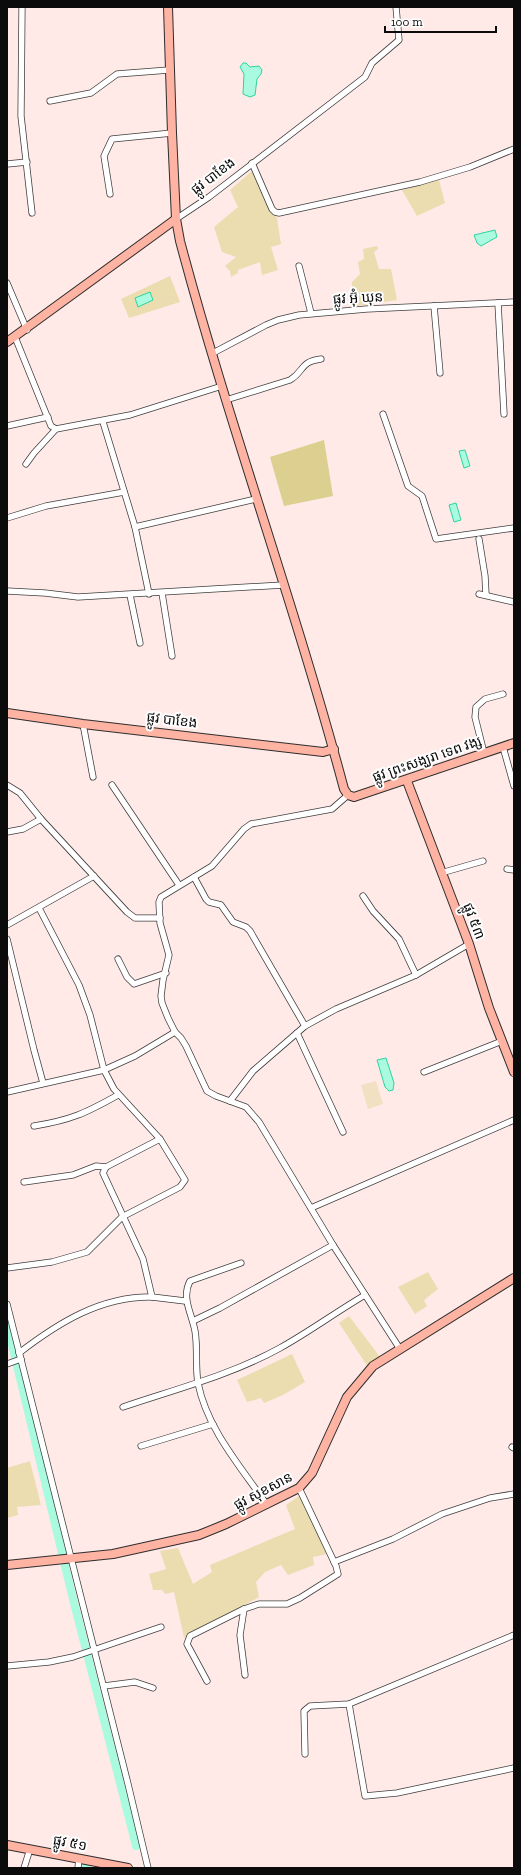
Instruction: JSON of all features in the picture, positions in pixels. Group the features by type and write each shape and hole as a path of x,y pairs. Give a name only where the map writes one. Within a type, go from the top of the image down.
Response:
{"street":[{"path":"22,7 21,116 32,213"},
{"path":"168,7 169,70 176,219 180,241 190,281 256,499 334,749 344,789 348,795 332,809 251,824 244,830 216,863 164,894 159,901 160,918 161,929 169,955 166,973 162,980 162,1003 175,1032 186,1046 207,1091 246,1107 259,1122 333,1245 400,1349"},
{"name":"ផ្លូវ បាខែង","path":"7,342 27,330 176,219 209,197 356,85 365,77 372,63 396,43 399,34 396,7"},
{"path":"50,101 91,93 117,74 169,70"},
{"path":"110,194 104,156 112,139 172,133"},
{"path":"252,163 272,209 274,212 279,213 420,182 470,167 514,149"},
{"path":"7,164 27,162"},
{"path":"299,266 311,314"},
{"path":"7,283 27,330"},
{"name":"ផ្លូវ អ៊ុំ ឃុន","path":"213,353 278,320 311,314 514,302"},
{"path":"498,303 504,414"},
{"path":"434,306 440,373"},
{"path":"15,337 51,426 56,429"},
{"path":"226,400 290,380 296,376 304,365 311,360 321,359"},
{"path":"26,464 37,449 56,429 103,422 222,386"},
{"path":"383,414 408,486 422,496 436,539 514,528"},
{"path":"7,426 48,417"},
{"path":"103,422 134,528 149,594"},
{"path":"7,518 46,506 124,492"},
{"path":"134,528 256,499"},
{"path":"479,540 485,576 486,595"},
{"path":"7,592 37,592 78,597 283,585"},
{"path":"162,593 172,656"},
{"path":"479,594 514,602"},
{"path":"130,595 140,643"},
{"path":"484,754 475,717 476,707 485,699 503,694"},
{"name":"ផ្លូវ បាខែង","path":"7,713 83,724 323,752 334,749"},
{"path":"83,724 93,777"},
{"name":"ផ្លូវ ព្រះសង្ឃរា ទេព វង្ស","path":"348,795 354,797 407,781 514,743"},
{"path":"503,747 514,786"},
{"name":"ផ្លូវ ៥៣","path":"407,781 469,944 490,1008 514,1072"},
{"path":"7,785 20,793 41,819 131,916 135,918 160,918"},
{"path":"112,785 179,885"},
{"path":"7,832 22,829 41,819"},
{"path":"441,873 483,861"},
{"path":"507,870 514,870"},
{"path":"7,924 39,908 94,876"},
{"path":"194,877 209,902 221,905 233,922 246,927 250,931 305,1026"},
{"path":"363,896 373,911 399,939 416,975"},
{"path":"7,1268 46,1263 88,1252 122,1217 180,1187 184,1183 184,1178 160,1139 118,1095 104,1070 90,1015 79,985 39,908"},
{"path":"7,938 43,1083"},
{"path":"230,1101 253,1070 305,1026 336,1009 416,975 469,944"},
{"path":"118,959 127,977 134,984 166,973"},
{"path":"7,1092 104,1070 135,1056 175,1032"},
{"path":"297,1033 343,1132"},
{"path":"424,1072 502,1041"},
{"path":"34,1126 62,1121 82,1115 118,1095"},
{"path":"311,1208 514,1120"},
{"path":"24,1182 72,1175 96,1166 106,1167 160,1139"},
{"path":"106,1167 103,1173 122,1217 143,1259 152,1297"},
{"path":"193,1321 220,1308 333,1245"},
{"path":"242,1263 190,1282 185,1301 193,1321 197,1342 198,1382 214,1424 222,1441 267,1505"},
{"name":"ផ្លូវ សុខសាន","path":"7,1565 113,1554 199,1535 267,1505 299,1488 312,1473 342,1407 356,1384 373,1366 514,1278"},
{"path":"123,1406 198,1382 280,1348 365,1295"},
{"path":"8,1363 19,1357 50,1330 83,1312 117,1301 152,1297 185,1301"},
{"path":"7,1304 93,1650 104,1686 148,1868"},
{"path":"141,1446 214,1424"},
{"path":"207,1681 187,1644 188,1638 244,1609 258,1604 287,1604 335,1578 338,1572 299,1488"},
{"path":"334,1562 393,1538 442,1514 490,1498 514,1494"},
{"path":"244,1609 240,1635 245,1675"},
{"path":"7,1666 49,1662 83,1654 161,1627"},
{"path":"305,1754 304,1711 306,1708 310,1706 348,1704 514,1635"},
{"path":"104,1686 135,1682 153,1688"},
{"path":"348,1704 365,1796 397,1793 514,1768"},
{"name":"ផ្លូវ ៥១","path":"7,1845 128,1868"},
{"path":"24,1868 30,1849"},
{"path":"78,1868 79,1858"}],"shaded area":[{"path":"243,63 246,63 250,67 259,66 262,70 257,79 255,95 250,97 243,94 244,74 240,67"},
{"path":"252,171 266,204 277,218 281,244 271,247 278,270 262,275 260,262 238,270 238,273 231,277 230,271 225,266 236,257 222,252 214,227 238,207 230,190"},
{"path":"439,180 445,203 417,216 402,190"},
{"path":"495,230 497,237 481,246 477,243 474,235"},
{"path":"377,246 378,249 374,252 379,269 391,269 397,300 356,306 353,300 352,282 360,274 358,262 364,259 363,249"},
{"path":"170,276 180,302 129,318 121,299"},
{"path":"150,292 153,300 138,307 135,298"},
{"path":"324,440 333,496 284,506 270,457"},
{"path":"465,450 470,466 464,468 459,451"},
{"path":"456,503 461,520 454,522 449,505"},
{"path":"386,1058 394,1083 393,1090 389,1091 385,1087 377,1060"},
{"path":"376,1081 383,1104 368,1109 361,1085"},
{"path":"428,1272 438,1289 424,1300 427,1306 415,1314 398,1287"},
{"path":"349,1316 380,1357 368,1367 339,1323"},
{"path":"292,1354 305,1382 283,1395 264,1403 261,1398 247,1402 237,1380"},
{"path":"30,1461 41,1505 17,1507 18,1515 7,1518 7,1468"},
{"path":"302,1494 327,1554 313,1557 314,1565 288,1575 281,1565 265,1572 256,1582 259,1597 184,1638 174,1592 165,1594 162,1590 153,1590 149,1574 166,1569 160,1551 178,1548 193,1584 212,1572 210,1565 295,1529 286,1505"}],"waterway":[{"path":"7,1324 72,1595 136,1846"}]}
